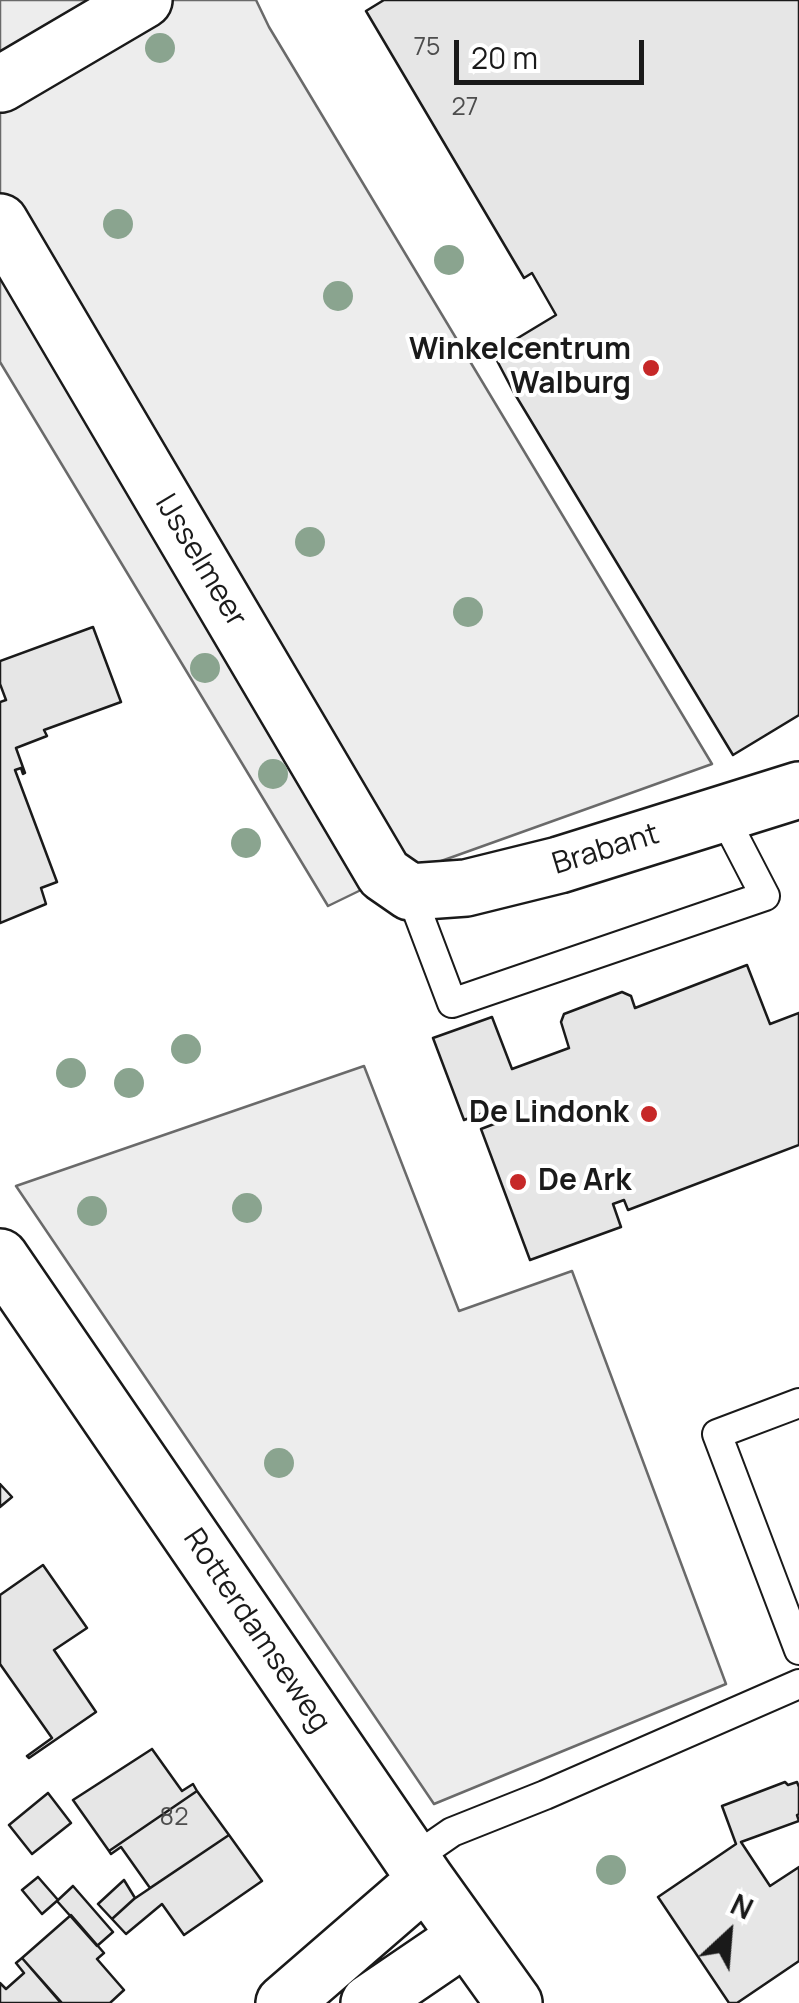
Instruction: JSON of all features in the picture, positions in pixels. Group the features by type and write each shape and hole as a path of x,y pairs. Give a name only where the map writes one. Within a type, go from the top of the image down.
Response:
{"street":[{"path":"0,84 144,0"},
{"name":"IJsselmeer","path":"0,222 384,874 410,892"},
{"name":"Brabant","path":"410,892 466,888 559,865 799,790"},
{"name":"Rotterdamseweg","path":"0,1257 514,2003"},
{"path":"284,2003 420,1870"},
{"path":"369,2003 466,1937"}],"lane":[{"path":"410,892 452,1003 766,896 722,813"},
{"path":"799,1403 717,1434 799,1650"},
{"path":"420,1870 452,1832 799,1684"}],"shaded area":[{"path":"0,0 256,0 712,764 363,889 328,906 0,362"},
{"path":"364,1066 459,1311 572,1271 726,1684 434,1804 16,1186"}],"building":[{"name":"Winkelcentrum Walburg","path":"384,0 799,0 799,715 733,755 493,353 556,315 532,273 524,278 366,11"},
{"path":"93,627 121,702 44,730 47,736 16,748 25,773 21,768 15,770 57,882 41,888 46,904 0,923 0,702 6,700 0,684 0,661"},
{"name":"De Lindonk","path":"747,965 770,1024 799,1013 799,1145 628,1210 624,1200 613,1204 621,1227 530,1260 481,1129 502,1121 497,1108 464,1120 433,1038 492,1017 512,1069 569,1048 561,1022 564,1014 622,992 631,996 635,1008"},
{"path":"0,1484 12,1497 0,1507"},
{"path":"43,1565 87,1628 54,1650 96,1712 29,1758 52,1738 0,1664 0,1595"},
{"path":"152,1749 182,1791 193,1784 197,1791 109,1851 73,1800"},
{"path":"785,1782 797,1782 799,1787 799,1821 741,1842 770,1886 799,1867 799,1961 737,2003 729,2003 658,1897 736,1844 722,1806"},
{"path":"197,1791 229,1835 150,1888 121,1847 111,1854 109,1851"},
{"path":"48,1793 71,1823 32,1854 9,1825"},
{"path":"229,1835 262,1881 184,1935 162,1904 126,1934 112,1919 134,1899"},
{"path":"38,1877 58,1900 42,1914 22,1890"},
{"path":"124,1880 135,1898 112,1919 98,1904"},
{"path":"73,1886 113,1932 97,1946 57,1901"},
{"path":"71,1915 104,1953 97,1959 124,1990 110,2003 62,2003 22,1958"},
{"path":"22,1958 61,2003 0,2003 0,1983 6,1989 24,1973 16,1963"}],"place":[{"name":"Winkelcentrum Walburg","path":"651,368"},
{"name":"De Lindonk","path":"649,1114"},
{"name":"De Ark","path":"518,1182"}]}
